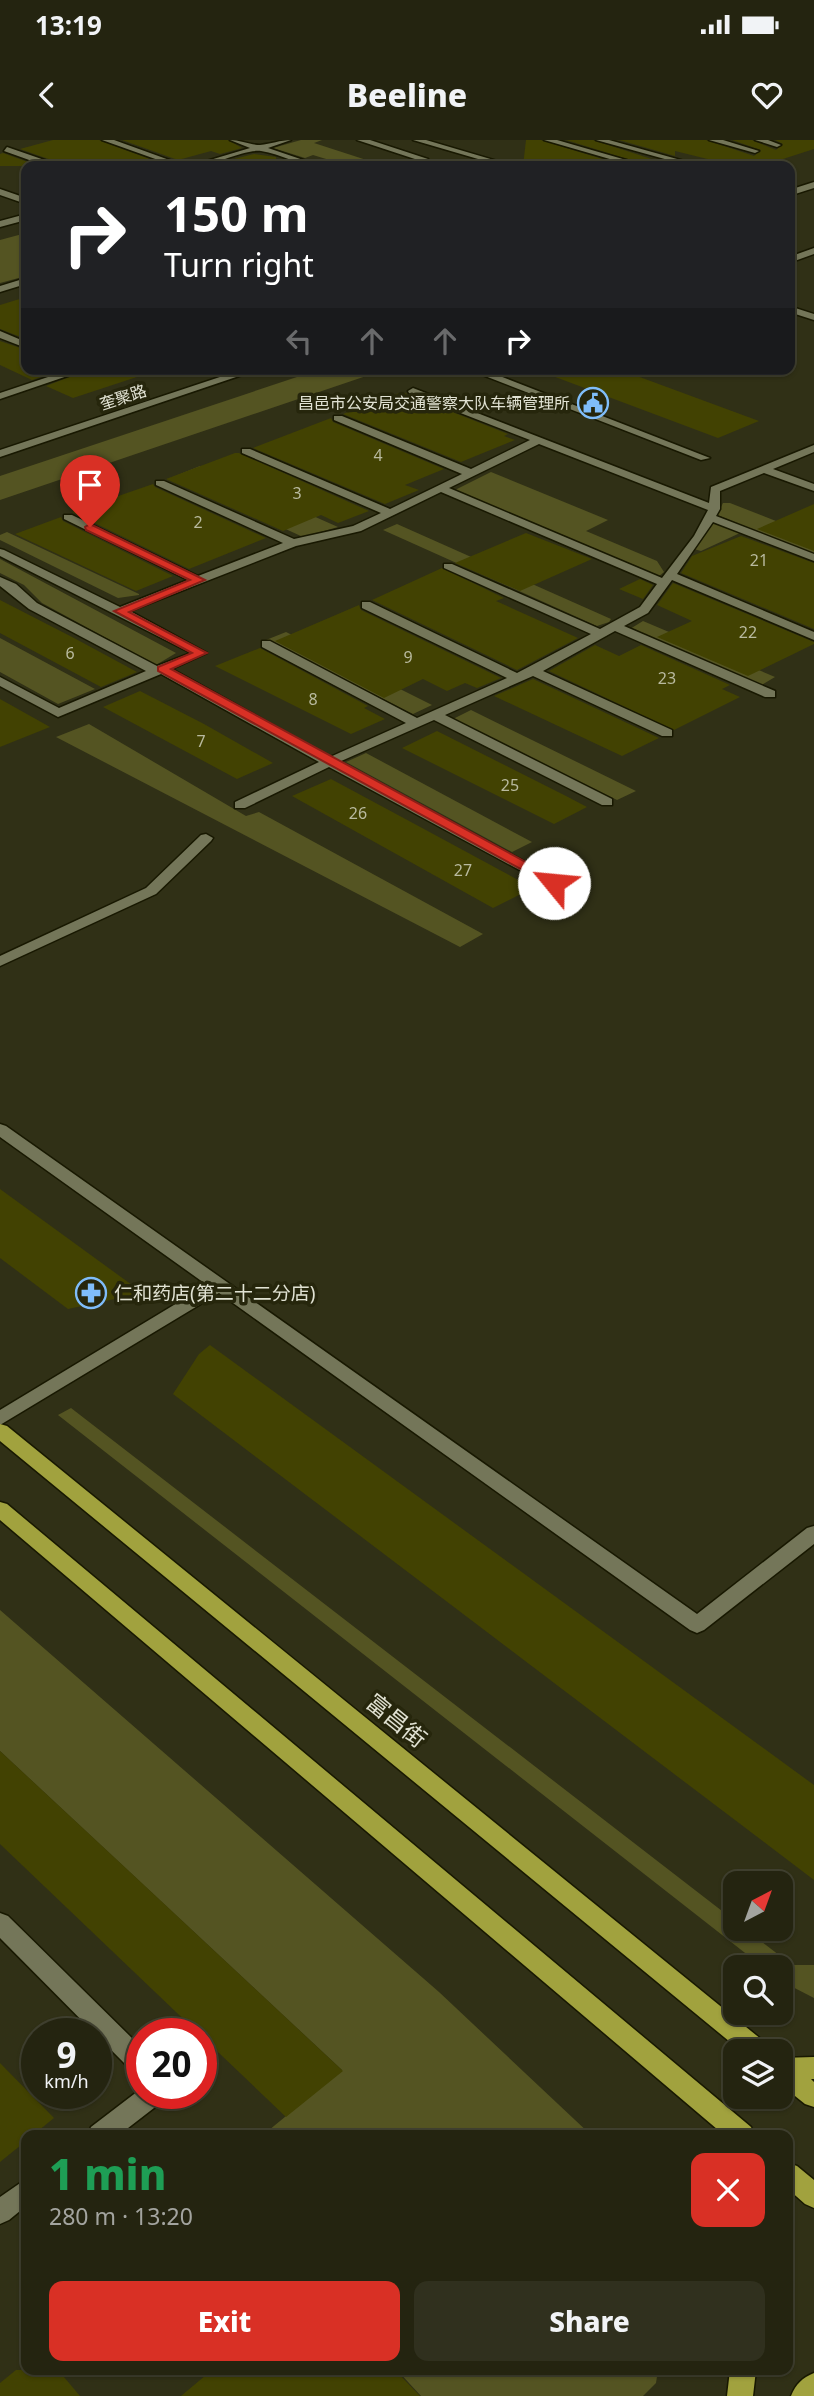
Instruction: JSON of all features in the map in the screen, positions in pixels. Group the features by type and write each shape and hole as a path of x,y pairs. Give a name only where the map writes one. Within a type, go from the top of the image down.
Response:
{"main road":[{"name":"富昌街","path":"0,1432 744,2039"},
{"path":"3,1516 732,2130"},
{"path":"793,2069 814,2068"},
{"path":"793,2079 814,2096"},
{"path":"793,2178 814,2196"},
{"path":"740,2396 742,2375"},
{"path":"804,2396 814,2386"}],"street":[{"path":"106,140 167,161"},
{"path":"234,140 301,161"},
{"path":"212,161 288,140"},
{"path":"360,140 424,159"},
{"path":"416,140 491,161"},
{"path":"548,140 625,161"},
{"path":"600,140 680,161"},
{"path":"713,140 755,151"},
{"path":"759,140 777,145"},
{"path":"7,149 39,161"},
{"path":"417,161 453,150"},
{"path":"795,191 814,185"},
{"path":"0,192 21,199"},
{"path":"0,224 21,218"},
{"path":"795,258 814,251"},
{"path":"0,289 21,284"},
{"path":"795,311 814,317"},
{"path":"0,334 21,343"},
{"path":"0,396 65,375"},
{"name":"奎聚路","path":"0,454 237,375"},
{"path":"488,375 705,458"},
{"path":"413,391 538,440 814,558"},
{"path":"338,418 470,473"},
{"path":"120,611 293,543 356,529 538,440"},
{"path":"240,805 533,671 644,610 699,537 711,513 715,489 814,448"},
{"path":"246,451 391,513"},
{"path":"764,469 814,488"},
{"path":"160,482 293,543"},
{"path":"440,488 814,636"},
{"path":"68,517 199,580"},
{"path":"0,552 201,653 58,713 0,681"},
{"path":"448,566 600,634"},
{"path":"0,581 12,587 33,606 159,670 554,883"},
{"path":"366,605 517,678"},
{"path":"614,626 770,695"},
{"path":"266,644 417,723"},
{"path":"533,671 667,733"},
{"path":"433,715 607,802"},
{"path":"0,961 151,891 205,838"},
{"path":"0,1129 697,1625 814,1533"},
{"path":"0,1419 220,1285"},
{"path":"0,1923 126,2048"},
{"path":"106,2130 133,2109"},
{"path":"0,2211 21,2195"}],"shaded area":[{"path":"301,140 322,140 314,143 370,161 333,161 313,155 305,158 273,148"},
{"path":"21,234 21,277 0,283 0,240"},
{"path":"303,375 369,375 0,500 0,476"},
{"path":"200,466 338,527 303,537 173,477"},
{"path":"491,472 608,520 586,531 657,561 664,572 658,577 453,491"},
{"path":"723,503 730,503 814,536 814,554 717,515"},
{"path":"712,522 740,533 701,551 694,549"},
{"path":"397,524 611,619 597,626 383,530"},
{"path":"7,532 139,595 118,598 0,540 0,535"},
{"path":"0,559 176,653 156,665 42,603 24,585 0,573"},
{"path":"643,621 775,677 760,686 630,629"},
{"path":"286,632 432,705 413,714 266,640"},
{"path":"0,638 95,689 58,704 0,672"},
{"path":"471,710 636,791 617,800 453,719"},
{"path":"89,724 246,816 259,812 483,934 460,947 56,737"},
{"path":"366,753 532,842 512,852 346,762"},
{"path":"71,1408 723,1912 723,1936 58,1415"},
{"path":"0,1610 439,1992 586,2130 269,2130 342,2070 0,1751"},
{"path":"730,1941 761,1941 779,1955 748,1955"},
{"path":"793,1965 814,1965 814,1998 793,1987"},
{"path":"402,2375 657,2375 656,2383 643,2396 421,2396"}],"building":[{"path":"53,140 99,140 155,161 54,161 20,149"},
{"path":"122,140 228,140 242,148 220,154 211,151 178,160"},
{"path":"526,140 541,140 609,161 524,161"},
{"path":"566,140 593,140 658,161 634,161"},
{"path":"619,140 706,140 754,156 761,150 732,140 752,140 776,150 783,144 775,140 814,140 814,149 777,161 716,161 675,151 675,156"},
{"path":"0,154 25,161 21,161 21,166 0,166"},
{"path":"254,154 276,157 276,161 241,161 234,159"},
{"path":"21,299 21,337 0,329 0,305"},
{"path":"0,341 21,348 21,375 0,365"},
{"path":"21,375 46,375 32,380"},
{"path":"74,375 143,375 73,398 46,386"},
{"path":"550,375 634,375 759,421 718,438"},
{"path":"402,392 508,434 504,436 515,440 461,462 343,414"},
{"path":"331,418 333,422 444,469 405,485 419,490 385,504 253,448"},
{"path":"235,453 369,511 338,523 321,515 283,531 166,479"},
{"path":"153,484 266,538 189,569 72,512"},
{"path":"814,504 814,551 757,529"},
{"path":"61,517 63,521 173,576 136,591 15,534"},
{"path":"526,533 592,559 520,591 455,563"},
{"path":"741,536 814,563 814,629 681,573 692,556"},
{"path":"442,568 504,598 496,601 578,638 517,670 372,600"},
{"path":"640,579 653,585 643,599 619,589"},
{"path":"673,583 814,644 748,676 657,637 692,621 657,605"},
{"path":"0,600 137,672 101,687 0,633"},
{"path":"359,605 361,610 501,678 477,688 465,683 447,691 423,679 384,698 275,641"},
{"path":"595,645 619,656 641,645 730,685 722,689 740,697 674,730 549,671"},
{"path":"260,648 368,706 364,708 385,719 351,734 215,666"},
{"path":"533,679 659,738 622,756 494,696"},
{"path":"140,691 273,763 237,779 103,707"},
{"path":"0,699 50,727 0,747"},
{"path":"437,731 587,807 554,824 402,748"},
{"path":"331,779 533,888 493,908 292,796"},
{"path":"0,1189 143,1293 68,1309 0,1258"},
{"path":"210,1345 814,1785 814,1880 173,1394 199,1354"},
{"path":"0,1751 343,2071 286,2117 217,2051 217,2018 182,2018 0,1844"},
{"path":"0,2063 21,2084 21,2109 45,2109 54,2118 39,2130 21,2130 21,2145 0,2162"},
{"path":"16,2370 21,2370 21,2375 62,2375 80,2396 0,2396 0,2383"},
{"path":"206,2375 400,2375 420,2396 181,2396"}],"place":[{"name":"昌邑市公安局交通警察大队车辆管理所","path":"593,403"},
{"name":"仁和药店(第二十二分店)","path":"91,1293"}],"route":[{"path":"90,527 199,580 120,611 201,653 162,669 554,883"}]}
